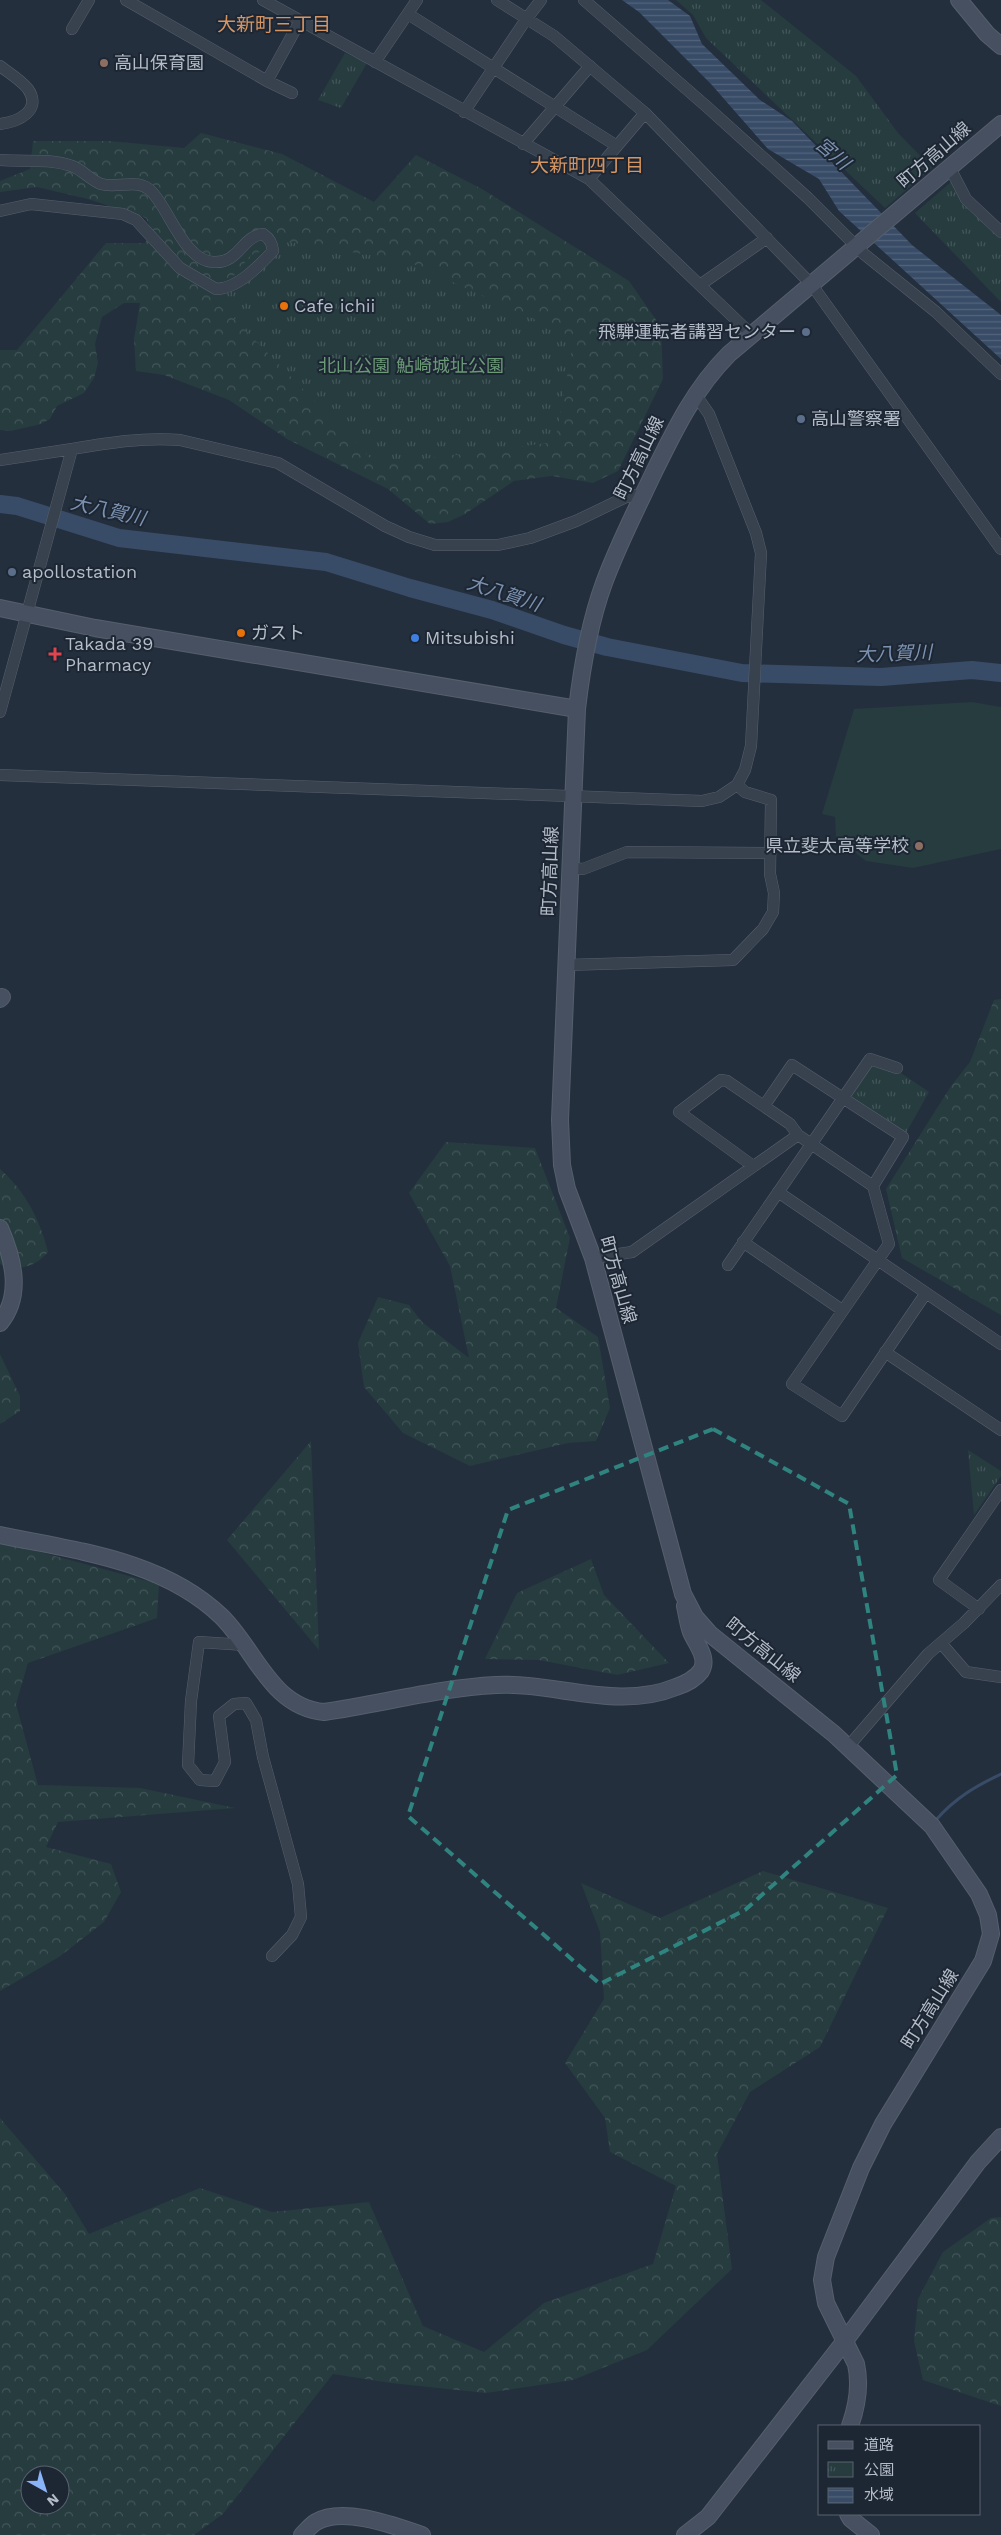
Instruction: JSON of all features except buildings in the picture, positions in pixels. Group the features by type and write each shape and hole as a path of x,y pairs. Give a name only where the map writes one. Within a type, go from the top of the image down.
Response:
{"main road":[{"path":"959,0 987,34 1001,46"},
{"name":"町方高山線","path":"850,2425 859,2388 858,2375 856,2364 826,2303 823,2292 823,2269 833,2237 861,2168 883,2124 983,1961 996,1933 979,1894 932,1826 801,1706 710,1634 695,1617 683,1594 593,1258 567,1189 562,1165 560,1120 577,709 582,668 595,613 618,549 679,421 695,394 716,367 752,335 999,129"},
{"path":"0,608 105,629 577,709"},
{"path":"0,1228 10,1253 14,1283 11,1302 0,1323"},
{"path":"0,1535 103,1557 154,1573 201,1600 227,1623 246,1645 281,1694 303,1709 324,1712 422,1695 496,1685 608,1697 635,1697 656,1694 695,1677 702,1670 704,1663 702,1654 691,1631 683,1594"},
{"path":"685,2535 708,2517 844,2342 978,2162 1001,2137"},
{"path":"848,2515 850,2519 871,2535"},
{"path":"302,2535 317,2521 346,2516 377,2520 422,2535"}],"street":[{"path":"72,29 90,0"},
{"path":"263,0 588,179 752,335"},
{"path":"375,62 418,0"},
{"path":"497,0 554,36 645,113 812,285 1001,549"},
{"path":"464,112 527,18 542,0"},
{"path":"584,0 769,162 858,245 936,312 1001,374"},
{"path":"134,2 266,81 292,94"},
{"path":"408,14 617,146"},
{"path":"266,81 300,21"},
{"path":"0,66 26,87 32,102 29,111 22,118 0,124"},
{"path":"523,144 590,66"},
{"path":"588,179 645,113"},
{"path":"0,160 49,160 78,168 102,184 136,184 145,187 154,195 190,249 206,261 225,261 238,253 256,235 263,234 268,238 272,244 273,251 244,278 223,289 216,289 180,268 136,220 123,214 31,204 0,211"},
{"path":"947,171 966,199 1001,232"},
{"path":"700,285 767,238"},
{"path":"0,775 574,798 702,801 718,797 737,785 744,770 751,746 761,570 759,543 709,414 695,394"},
{"path":"0,460 137,439 180,440 278,464 385,526 424,542 446,546 498,545 530,538 576,521 626,496 644,494"},
{"path":"0,712 72,449"},
{"path":"566,965 733,960 763,929 772,912 774,893 770,874 771,800 745,792 737,785"},
{"path":"570,868 583,869 627,852 771,853"},
{"path":"728,1265 870,1059 897,1068"},
{"path":"764,1106 792,1066 903,1137 873,1186"},
{"path":"753,1166 679,1112 721,1080 728,1081 790,1124 798,1134 873,1186 889,1244 876,1260 792,1384 842,1416 926,1293"},
{"path":"593,1258 632,1252 798,1134"},
{"path":"778,1192 1001,1344"},
{"path":"743,1242 842,1310"},
{"path":"885,1352 1001,1430"},
{"path":"979,1609 939,1580 1001,1490"},
{"path":"847,1748 928,1654 979,1609 1001,1585"},
{"path":"246,1645 199,1642 191,1701 188,1765 200,1780 215,1781 225,1762 219,1716 234,1704 246,1703 256,1720 263,1757 298,1884 302,1917 292,1935 272,1956"},
{"path":"941,1643 966,1672 1001,1677"}],"highlighted area":[{"path":"713,1429 849,1504 897,1775 745,1910 600,1984 408,1816 508,1510"}],"green space":[{"path":"676,0 761,0 856,76 898,133 932,168 885,208 706,38 693,15"},
{"path":"345,53 367,63 341,108 318,100"},
{"path":"201,133 282,154 374,202 416,155 482,189 629,281 661,327 663,379 618,471 593,483 552,476 514,481 465,514 448,522 430,524 388,489 287,439 229,400 164,375 136,371 134,339 140,303 124,303 102,317 95,344 98,363 94,378 84,393 57,406 50,419 41,424 11,431 0,430 0,350 17,350 106,243 145,243 152,231 146,218 88,199 37,187 0,192 0,181 30,169 33,141 109,141 184,148"},
{"path":"951,182 1001,236 1001,302 915,213"},
{"name":"北山公園 鮎崎城址公園","path":"287,242 407,261 574,338 555,442 377,465 218,302 223,289 251,255"},
{"path":"972,702 1001,707 1001,849 913,868 866,861 836,838 835,817 822,814 854,709"},
{"path":"1001,999 1001,1315 902,1258 886,1189 951,1086 970,1062 994,1000"},
{"path":"872,1064 898,1071 929,1092 906,1133 853,1101 850,1094"},
{"path":"446,1142 535,1148 570,1238 556,1308 598,1337 610,1408 596,1441 568,1443 470,1466 403,1433 364,1387 358,1343 378,1297 409,1305 422,1322 469,1358 450,1266 409,1193"},
{"path":"0,1169 24,1196 36,1217 45,1240 48,1252 38,1261 26,1267 13,1268 0,1264"},
{"path":"0,1354 20,1396 20,1411 0,1424"},
{"path":"311,1441 319,1650 227,1540"},
{"path":"968,1450 1001,1471 1001,1476 974,1515"},
{"path":"3,1542 159,1584 157,1618 28,1663 16,1704 38,1785 140,1788 235,1808 58,1822 46,1847 111,1864 121,1892 104,1922 59,1957 0,1991 0,1543"},
{"path":"591,1559 604,1595 669,1663 617,1675 539,1660 485,1659 517,1593"},
{"path":"763,1871 888,1908 820,2047 750,2092 717,2154 732,2269 647,2350 573,2380 486,2393 391,2383 333,2374 223,2514 194,2535 0,2535 0,2118 65,2194 89,2234 200,2188 272,2212 369,2202 423,2326 484,2352 544,2303 653,2264 676,2186 610,2152 605,2118 565,2063 604,1999 600,1932 581,1883 660,1918"},
{"path":"1001,2217 1001,2406 923,2380 914,2341 918,2299 943,2252 991,2218"}],"water":[{"path":"622,0 668,0 690,16 702,44 760,100 792,121 912,245 1001,315 1001,359 839,211 819,179 768,149 711,84 639,12"}],"waterway":[{"name":"大八賀川","path":"0,504 17,506 119,538 326,562 410,588 492,610 564,635 607,647 742,673 881,677 972,670 1001,673"},
{"path":"936,1820 966,1793 1001,1774"}],"place":[{"name":"高山保育園","path":"104,63"},
{"name":"Cafe ichii","path":"284,306"},
{"name":"飛騨運転者講習センター","path":"806,332"},
{"name":"高山警察署","path":"801,419"},
{"name":"apollostation","path":"12,572"},
{"name":"ガスト","path":"241,633"},
{"name":"Mitsubishi","path":"415,638"},
{"name":"Takada 39 Pharmacy","path":"55,654"},
{"name":"県立斐太高等学校","path":"919,846"}],"district":[{"name":"大新町三丁目","path":"274,24"},
{"name":"大新町四丁目","path":"587,165"}],"water label":[{"name":"宮川","path":"833,153"}]}
